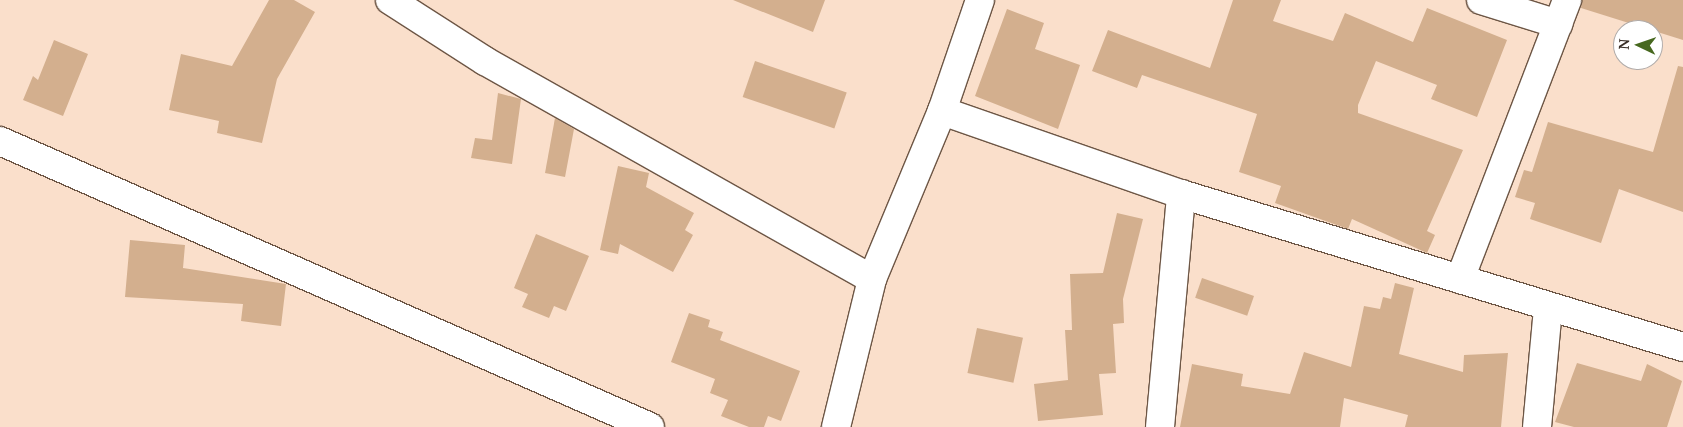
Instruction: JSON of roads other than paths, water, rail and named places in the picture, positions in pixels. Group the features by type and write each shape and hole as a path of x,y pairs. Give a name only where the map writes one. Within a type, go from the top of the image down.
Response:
{"street":[{"path":"390,0 486,61 872,278"},
{"path":"836,427 872,278 942,111 980,0"},
{"path":"1460,279 1562,12 1481,0"},
{"path":"942,111 1182,194 1460,279 1548,308 1683,347"},
{"path":"0,141 650,427"},
{"path":"1160,427 1182,194"},
{"path":"1537,427 1548,308"}]}
